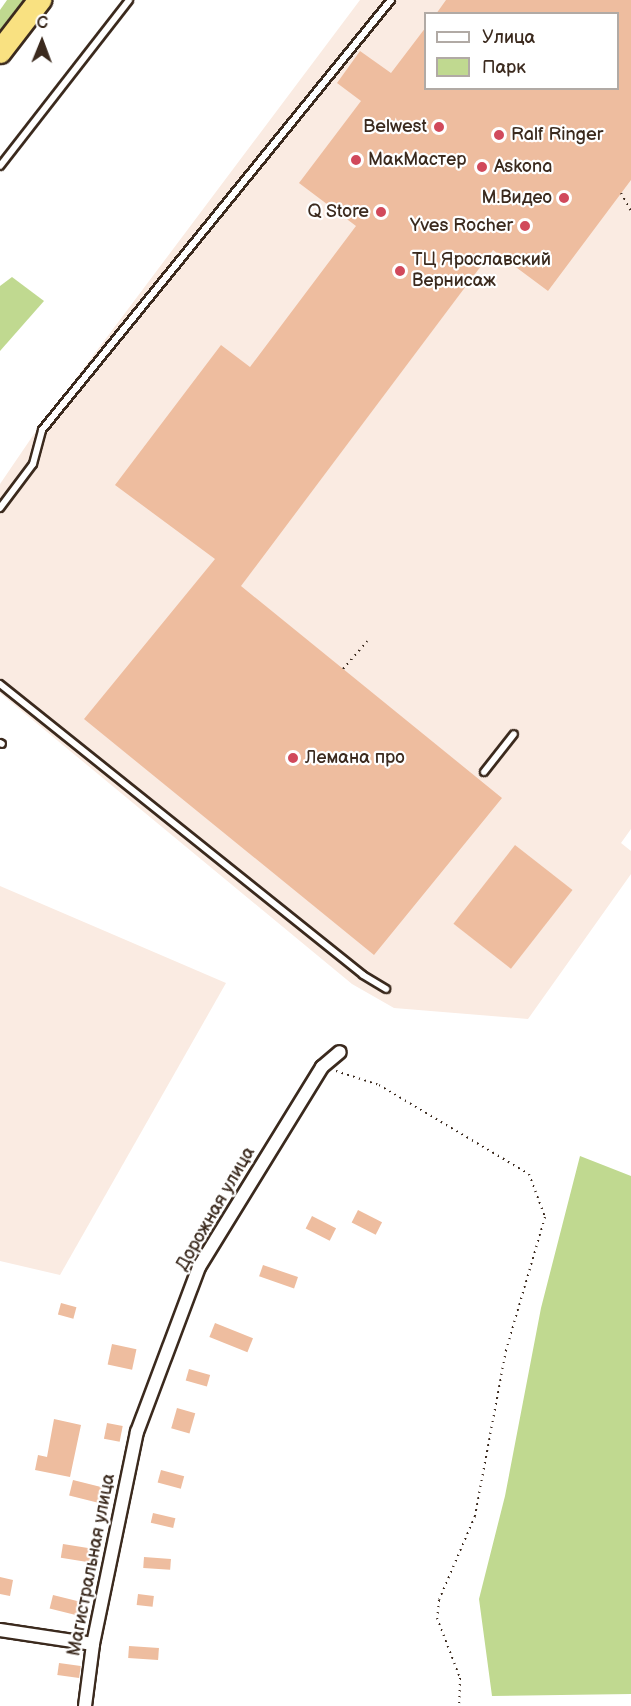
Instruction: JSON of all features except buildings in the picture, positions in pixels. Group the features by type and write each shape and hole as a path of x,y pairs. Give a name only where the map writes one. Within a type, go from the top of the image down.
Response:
{"highway":[{"path":"0,52 40,0"}],"street":[{"name":"Дорожная улица","path":"137,1432 199,1267 322,1067 340,1052"},
{"name":"Магистральная улица","path":"85,1706 93,1644 137,1432"},
{"path":"0,1630 93,1644"}],"lane":[{"path":"0,166 129,0"},
{"path":"0,508 33,465 42,430 391,0"},
{"path":"0,684 363,975 386,989"},
{"path":"484,772 514,734"}],"path":[{"path":"621,193 631,211"},
{"path":"344,669 367,641"},
{"path":"322,1067 379,1085 529,1174 545,1217 506,1350 475,1516 439,1600 437,1618 460,1678 459,1706"}],"shaded area":[{"path":"360,0 631,0 631,829 621,843 631,851 631,874 528,1019 394,1008 352,984 0,693 0,484 32,437"},
{"path":"0,886 226,983 60,1275 0,1261"}],"green space":[{"path":"7,0 23,0 0,30 0,10"},
{"path":"12,277 44,301 0,351 0,286"},
{"path":"580,1156 631,1176 631,1694 492,1696 479,1599 505,1496 541,1308"}],"place":[{"name":"Belwest","path":"439,127"},
{"name":"Ralf Ringer","path":"499,135"},
{"name":"МакМастер","path":"356,160"},
{"name":"Askona","path":"482,167"},
{"name":"М.Видео","path":"564,198"},
{"name":"Q Store","path":"381,212"},
{"name":"Yves Rocher","path":"525,226"},
{"name":"ТЦ Ярославский Вернисаж","path":"400,271"},
{"name":"Лемана про","path":"293,758"}]}
